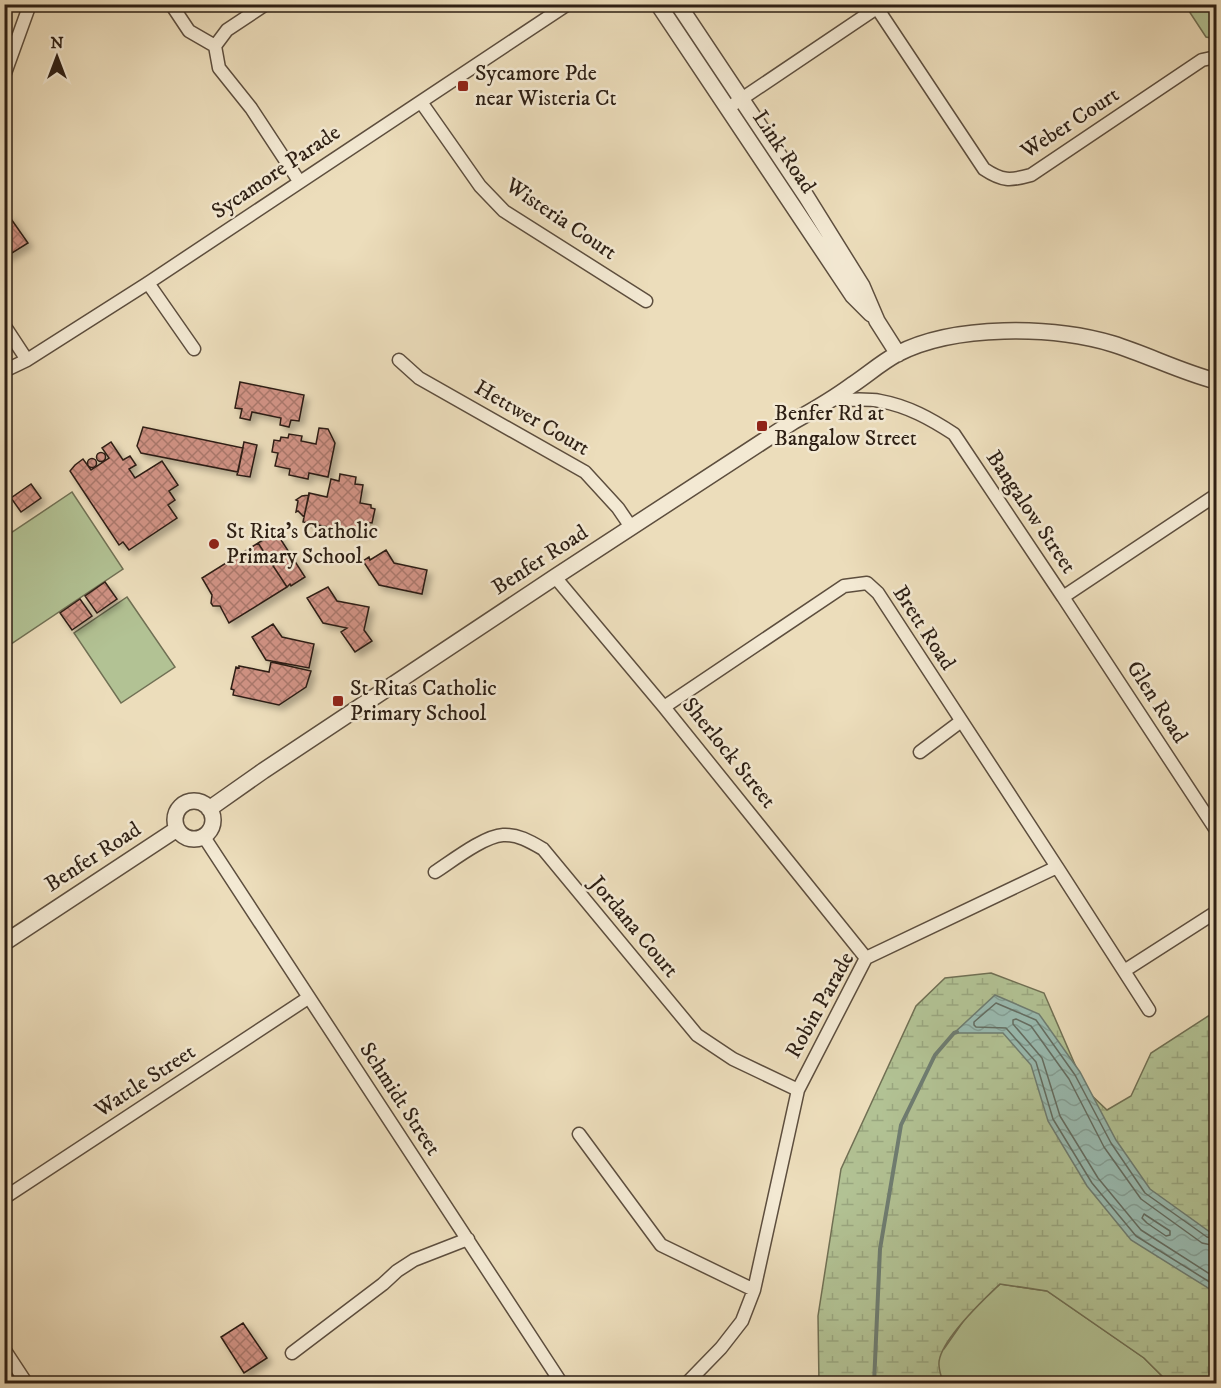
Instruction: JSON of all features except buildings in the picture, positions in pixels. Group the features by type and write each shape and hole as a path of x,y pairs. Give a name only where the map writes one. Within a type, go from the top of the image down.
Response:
{"street":[{"path":"4,76 30,4"},
{"path":"171,4 189,31 215,46"},
{"path":"266,4 227,30 215,46 219,68 252,108 300,181"},
{"name":"Sycamore Parade","path":"4,371 27,360 148,283 568,4"},
{"name":"Link Road","path":"658,4 806,196 862,286 877,321 898,354"},
{"name":"Link Road","path":"678,4 734,104"},
{"path":"734,104 880,6"},
{"name":"Weber Court","path":"880,6 984,169 997,178 1015,180 1031,175 1202,60 1216,57"},
{"name":"Wisteria Court","path":"421,102 480,186 504,211 646,301"},
{"path":"148,283 194,349"},
{"path":"4,325 27,360"},
{"path":"898,354 938,340 983,332 1034,331 1074,335 1114,345 1216,381"},
{"name":"Benfer Road","path":"204,837 187,838 177,829 177,814 183,805 194,802 209,808 555,577 898,354"},
{"name":"Hettwer Court","path":"399,360 419,378 585,472 618,508 631,527"},
{"name":"Bangalow Street","path":"832,399 878,400 906,407 954,434 1063,597 1215,500"},
{"name":"Sherlock Street","path":"555,577 664,707 867,958"},
{"name":"Brett Road","path":"664,707 844,586 867,583 878,593 960,722 1057,867"},
{"name":"Glen Road","path":"1063,597 1216,830"},
{"path":"920,752 960,722"},
{"path":"204,837 213,822 209,808"},
{"name":"Benfer Road","path":"4,943 177,829"},
{"name":"Jordana Court","path":"435,872 486,840 502,834 525,838 543,849 697,1035 733,1059 798,1090"},
{"name":"Schmidt Street","path":"204,837 562,1383"},
{"path":"1057,867 1149,1010"},
{"name":"Robin Parade","path":"686,1383 721,1348 742,1321 754,1290 798,1090 867,958 1057,867"},
{"path":"1124,971 1216,912"},
{"name":"Wattle Street","path":"4,1198 308,998"},
{"path":"579,1134 661,1245 754,1290"},
{"path":"292,1353 397,1270 414,1260 468,1239"},
{"path":"4,1349 27,1383"}],"green space":[{"path":"1185,5 1216,5 1216,39 1206,37"},
{"path":"72,492 123,569 5,648 5,537"},
{"path":"127,597 175,667 121,703 74,633"},
{"path":"991,973 1044,993 1086,1090 1107,1110 1131,1096 1151,1053 1216,1011 1216,1383 1169,1383 1144,1358 1047,1291 1000,1284 963,1322 945,1345 939,1365 943,1383 819,1384 818,1316 841,1169 916,1006 945,978"},
{"path":"1000,1284 1047,1291 1144,1358 1169,1383 874,1384 944,1349 969,1313"}],"water":[{"path":"995,995 1039,1014 1080,1072 1116,1140 1150,1189 1210,1232 1216,1233 1216,1293 1131,1240 1087,1186 1048,1121 1031,1065 1003,1033 954,1033"}],"waterway":[{"path":"874,1384 880,1249 901,1125 935,1055 957,1032"}],"place":[{"name":"Sycamore Pde near Wisteria Ct","path":"463,86"},
{"name":"Benfer Rd at Bangalow Street","path":"762,426"},
{"name":"St Rita's Catholic Primary School","path":"214,544"},
{"name":"St Ritas Catholic Primary School","path":"338,701"}]}
